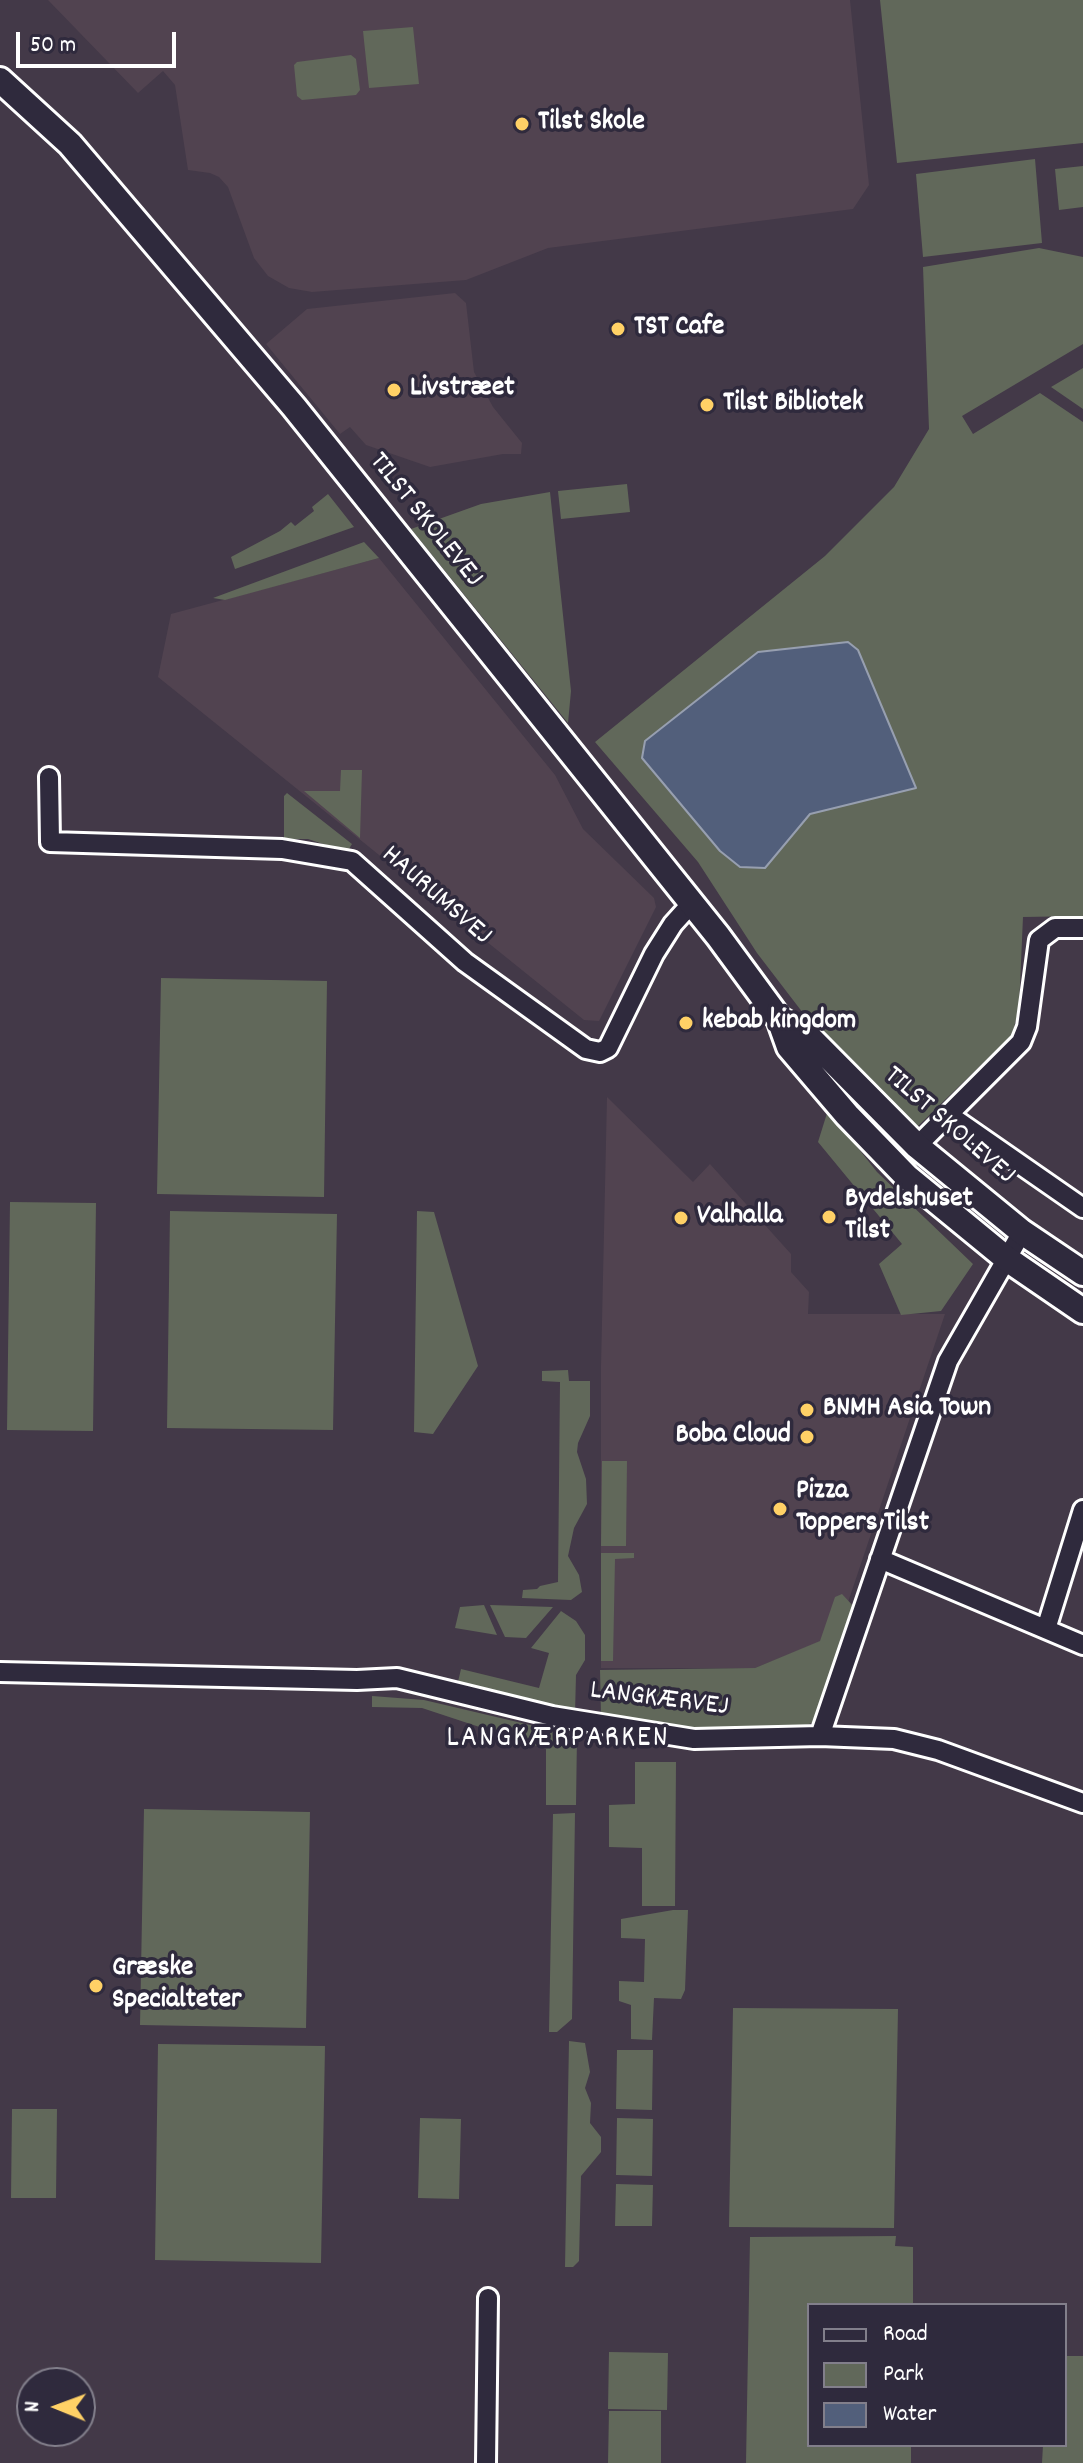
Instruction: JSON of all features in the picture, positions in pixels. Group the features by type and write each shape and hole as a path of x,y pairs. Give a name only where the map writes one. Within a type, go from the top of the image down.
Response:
{"street":[{"name":"TILST SKOLEVEJ","path":"0,80 70,144 294,407 692,903 779,1019 789,1047 847,1115 907,1177 1007,1259 1083,1311"},
{"name":"HAURUMSVEJ","path":"49,777 50,842 282,849 352,861 465,962 586,1049 600,1052 608,1048 654,954 673,924 692,903"},
{"path":"917,1146 1021,1042 1027,1027 1039,940 1055,928 1083,928"},
{"name":"TILST SKOLEVEJ","path":"779,1019 808,1036 917,1146 1022,1232 1083,1273"},
{"path":"949,1115 1083,1208"},
{"path":"820,1736 948,1361 1022,1232"},
{"path":"1046,1629 1083,1510"},
{"path":"880,1559 1083,1645"},
{"name":"LANGKÆRVEJ","path":"0,1672 357,1680 397,1678 552,1716 694,1739 820,1736 894,1739 923,1746 1083,1803"},
{"path":"486,2463 488,2298"}],"shaded area":[{"name":"Tilst Skole","path":"48,0 850,0 869,185 853,209 548,248 466,280 312,292 289,288 268,276 254,258 228,187 210,173 188,170 175,85 163,71 138,93"},
{"name":"Livstræet","path":"455,293 466,303 474,372 493,407 522,443 521,454 503,454 430,467 366,445 350,427 340,434 266,344 307,309"},
{"path":"379,558 555,775 583,829 654,898 656,907 599,1021 584,1020 158,677 171,614"},
{"path":"607,1097 693,1182 710,1164 791,1254 791,1272 809,1292 808,1314 945,1314 837,1635 755,1668 601,1668 601,1366"}],"green space":[{"path":"880,0 1083,0 1083,143 897,163"},
{"path":"413,27 419,84 369,88 363,31"},
{"path":"351,55 356,59 360,90 356,95 302,100 297,96 294,65 297,62"},
{"path":"1035,159 1042,243 923,257 916,174"},
{"path":"1083,166 1083,207 1059,210 1055,169"},
{"path":"1039,248 1083,257 1083,344 962,416 973,434 1040,393 1083,422 1083,916 1023,917 1019,1008 1012,1035 917,1127 816,1030 757,953 698,862 595,742 825,556 894,487 929,429 923,267","holes":["858,650 916,788 810,814"]},
{"path":"1083,368 1083,409 1051,387"},
{"path":"627,484 630,512 561,519 558,491"},
{"path":"550,492 571,691 568,723 411,529 481,504"},
{"path":"328,494 354,527 235,569 231,557 291,522 295,526 314,511 312,507"},
{"path":"364,542 379,558 225,600 213,598"},
{"path":"341,770 362,770 360,838 304,791 340,791"},
{"path":"287,793 352,844 349,849 344,851 308,839 284,839 284,796"},
{"path":"161,978 327,981 324,1197 157,1194"},
{"path":"828,1110 877,1172 973,1264 941,1311 901,1315 879,1264 902,1244 818,1142"},
{"path":"10,1202 96,1203 93,1431 7,1430"},
{"path":"170,1211 337,1214 333,1430 167,1428"},
{"path":"417,1211 434,1212 478,1366 433,1434 414,1432"},
{"path":"568,1370 569,1381 590,1381 590,1416 577,1452 586,1479 587,1504 574,1528 568,1556 579,1575 582,1592 571,1600 522,1598 523,1590 558,1582 560,1382 542,1381 542,1371"},
{"path":"602,1461 627,1461 626,1546 601,1546"},
{"path":"601,1553 634,1553 634,1558 615,1559 613,1661 601,1661"},
{"path":"842,1594 855,1608 818,1716 812,1723 799,1727 683,1728 601,1716 600,1670 755,1668 820,1641 835,1597"},
{"path":"484,1605 497,1635 455,1628 460,1607"},
{"path":"490,1605 553,1607 526,1638 505,1637"},
{"path":"561,1611 576,1621 585,1635 585,1660 576,1675 575,1714 457,1686 461,1669 539,1688 549,1653 531,1648"},
{"path":"372,1696 424,1700 577,1736 576,1805 546,1805 546,1749 422,1708 372,1707"},
{"path":"635,1762 676,1762 675,1906 642,1906 642,1848 609,1847 609,1805 635,1804"},
{"path":"144,1809 310,1812 306,2028 140,2025"},
{"path":"575,1813 572,2019 557,2032 549,2032 553,1814"},
{"path":"688,1910 685,1990 681,1999 654,1998 652,2040 631,2039 631,2005 619,2001 619,1981 644,1982 645,1939 621,1938 621,1919"},
{"path":"733,2008 898,2009 894,2228 729,2227"},
{"path":"569,2041 585,2043 590,2072 585,2088 591,2103 590,2123 601,2137 601,2152 581,2176 579,2261 573,2267 565,2267"},
{"path":"158,2044 325,2046 321,2263 155,2260"},
{"path":"617,2050 653,2050 652,2110 616,2109"},
{"path":"12,2109 57,2109 56,2198 11,2198"},
{"path":"420,2118 461,2119 459,2199 418,2198"},
{"path":"617,2118 653,2119 652,2176 616,2175"},
{"path":"616,2184 653,2185 652,2226 615,2226"},
{"path":"896,2236 895,2246 913,2247 913,2303 807,2303 807,2447 911,2447 911,2463 746,2463 750,2237"},
{"path":"609,2352 668,2353 667,2410 608,2409"},
{"path":"1067,2356 1083,2356 1083,2463 1042,2463 1043,2447 1067,2447"},
{"path":"609,2411 661,2411 661,2463 608,2463"}],"water":[{"path":"848,642 858,650 916,788 810,814 765,868 740,867 720,851 642,758 645,741 758,652"}],"place":[{"name":"Tilst Skole","path":"522,124"},
{"name":"TST Cafe","path":"618,329"},
{"name":"Livstræet","path":"394,390"},
{"name":"Tilst Bibliotek","path":"707,405"},
{"name":"kebab kingdom","path":"686,1023"},
{"name":"Bydelshuset Tilst","path":"829,1217"},
{"name":"Valhalla","path":"681,1218"},
{"name":"BNMH Asia Town","path":"807,1410"},
{"name":"Boba Cloud","path":"807,1437"},
{"name":"Pizza Toppers Tilst","path":"780,1509"},
{"name":"Græske Specialteter","path":"96,1986"}],"district":[{"name":"LANGKÆRPARKEN","path":"558,1741"}]}
